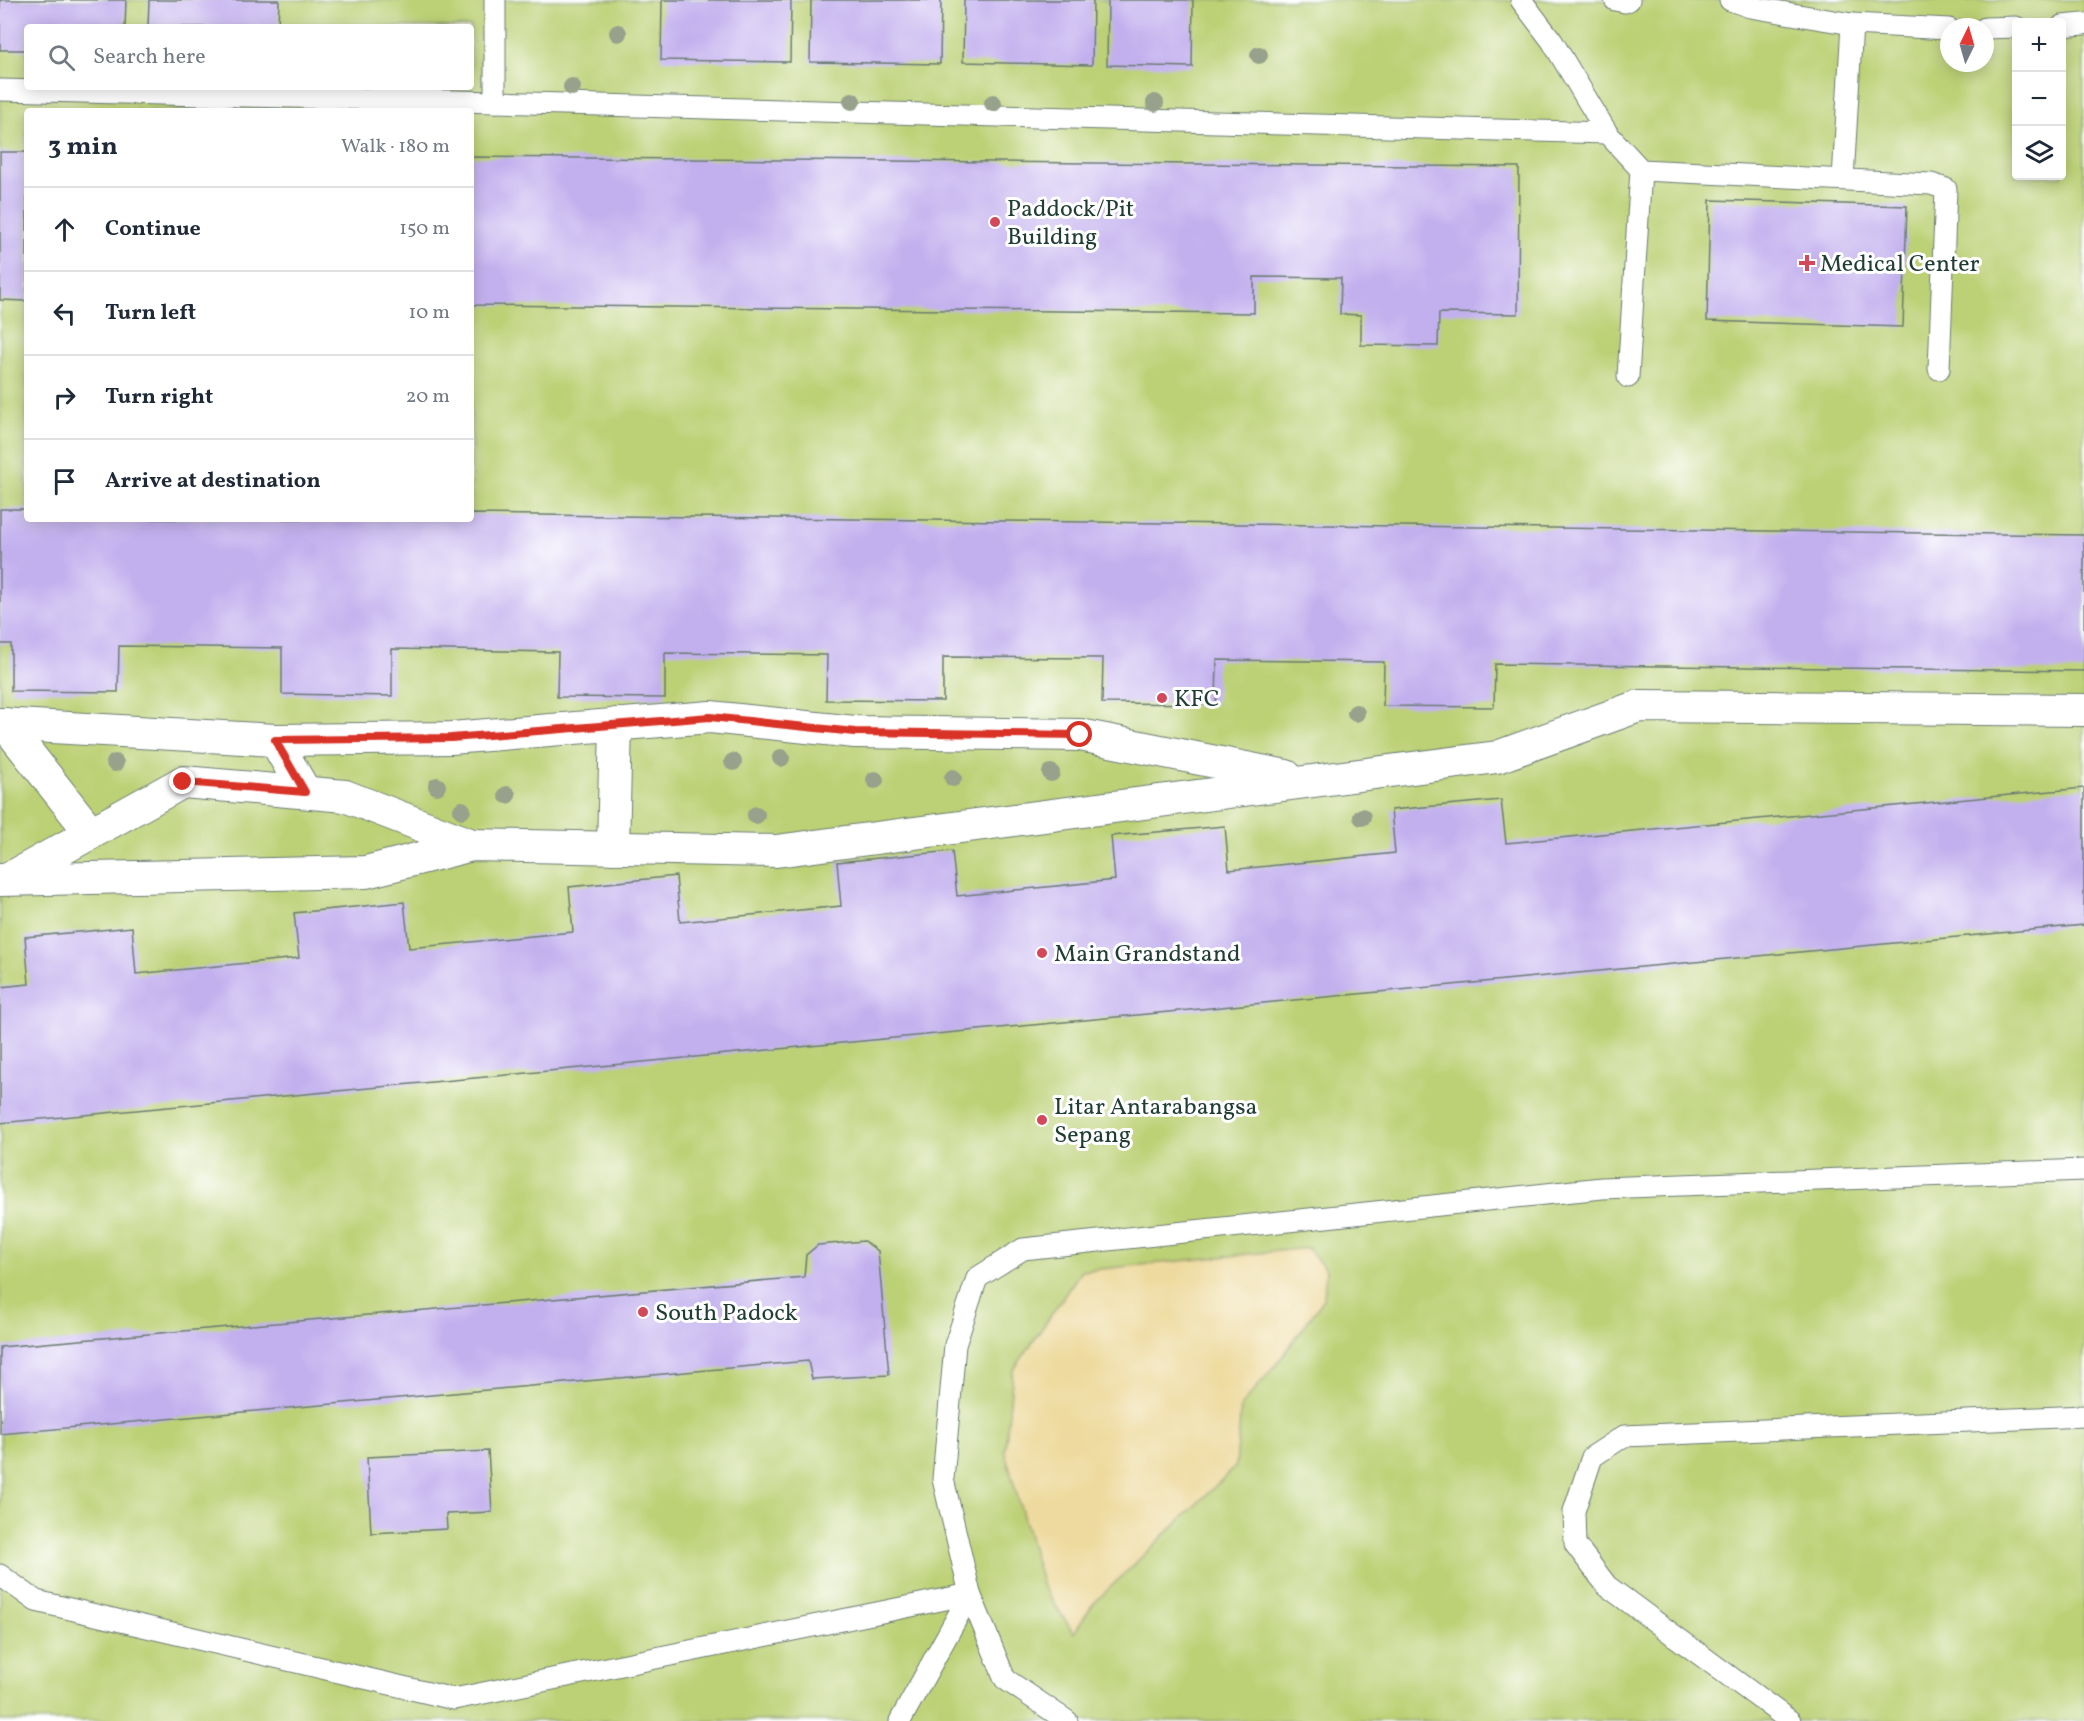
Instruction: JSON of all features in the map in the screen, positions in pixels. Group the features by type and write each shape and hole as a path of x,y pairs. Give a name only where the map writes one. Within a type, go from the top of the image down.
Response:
{"street":[{"path":"3,880 366,872 472,845 776,851 1497,757 1639,706 2084,710"},
{"path":"3,724 275,740 451,738 710,717 855,732 1080,735 1313,781"},
{"path":"3,724 91,833"},
{"path":"613,848 616,724"},
{"path":"275,740 305,792"},
{"path":"3,880 183,782 345,796 472,845"}],"lane":[{"path":"495,0 495,102"},
{"path":"1521,0 1552,41 1607,133 1641,170 1931,184 1946,189 1939,369"},
{"path":"1615,0 1625,2 1629,0"},
{"path":"1730,0 1750,8 1852,24 1940,29"},
{"path":"1843,179 1852,24"},
{"path":"2066,26 2084,24"},
{"path":"1994,28 2012,27"},
{"path":"0,90 1607,133"},
{"path":"1628,377 1641,170"},
{"path":"1067,1721 1005,1679 970,1593 943,1479 955,1345 977,1278 1023,1249 1602,1188 2084,1170"},
{"path":"1790,1721 1607,1586 1575,1544 1574,1511 1592,1457 1624,1436 2084,1416"},
{"path":"0,1575 36,1601 454,1699 970,1593"},
{"path":"900,1721 970,1593"}],"green space":[{"name":"Litar Antarabangsa Sepang","path":"0,0 2084,0 2084,1721 0,1721"}],"sand":[{"path":"1308,1248 1326,1270 1324,1299 1279,1361 1241,1406 1236,1466 1093,1604 1074,1633 1043,1587 1005,1452 1013,1371 1081,1271"}],"building":[{"path":"0,0 126,0 125,24 24,24 24,50 0,50"},
{"path":"149,0 279,0 278,24 148,24"},
{"path":"662,0 791,0 790,62 661,60"},
{"path":"811,0 941,0 940,64 810,62"},
{"path":"964,0 1093,0 1092,65 963,62"},
{"path":"1108,0 1193,0 1192,67 1107,65"},
{"path":"0,152 24,152 24,301 0,300"},
{"name":"Paddock/Pit Building","path":"474,157 1519,167 1518,314 1439,313 1438,346 1361,345 1361,315 1340,314 1341,278 1254,277 1254,313 474,305"},
{"name":"Medical Center","path":"1710,200 1907,206 1903,327 1707,321"},
{"path":"0,509 24,509 24,522 474,522 474,514 2084,535 2084,671 1495,664 1494,707 1383,706 1384,662 1217,660 1216,704 1102,703 1103,658 943,657 943,701 826,700 827,655 665,653 665,698 557,697 558,652 392,649 392,696 282,694 282,648 119,646 118,692 11,691 11,644 0,644"},
{"name":"Main Grandstand","path":"2084,788 2084,925 0,1123 0,987 29,984 25,937 132,927 136,974 299,958 294,913 404,902 409,948 573,932 569,887 676,876 680,922 841,906 837,862 952,851 957,896 1115,880 1111,836 1225,826 1229,870 1395,853 1391,810 1501,800 1506,843"},
{"name":"South Padock","path":"864,1241 878,1251 889,1375 812,1379 808,1361 0,1434 0,1347 804,1277 806,1255 818,1245"},
{"path":"488,1451 492,1512 446,1514 447,1529 371,1533 367,1457"}],"place":[{"name":"Paddock/Pit Building","path":"995,222"},
{"name":"Medical Center","path":"1807,263"},
{"name":"KFC","path":"1162,698"},
{"name":"Main Grandstand","path":"1042,953"},
{"name":"Litar Antarabangsa Sepang","path":"1042,1120"},
{"name":"South Padock","path":"643,1312"}],"route":[{"path":"183,782 305,792 275,740 451,738 710,717 855,732 1080,735"}]}
